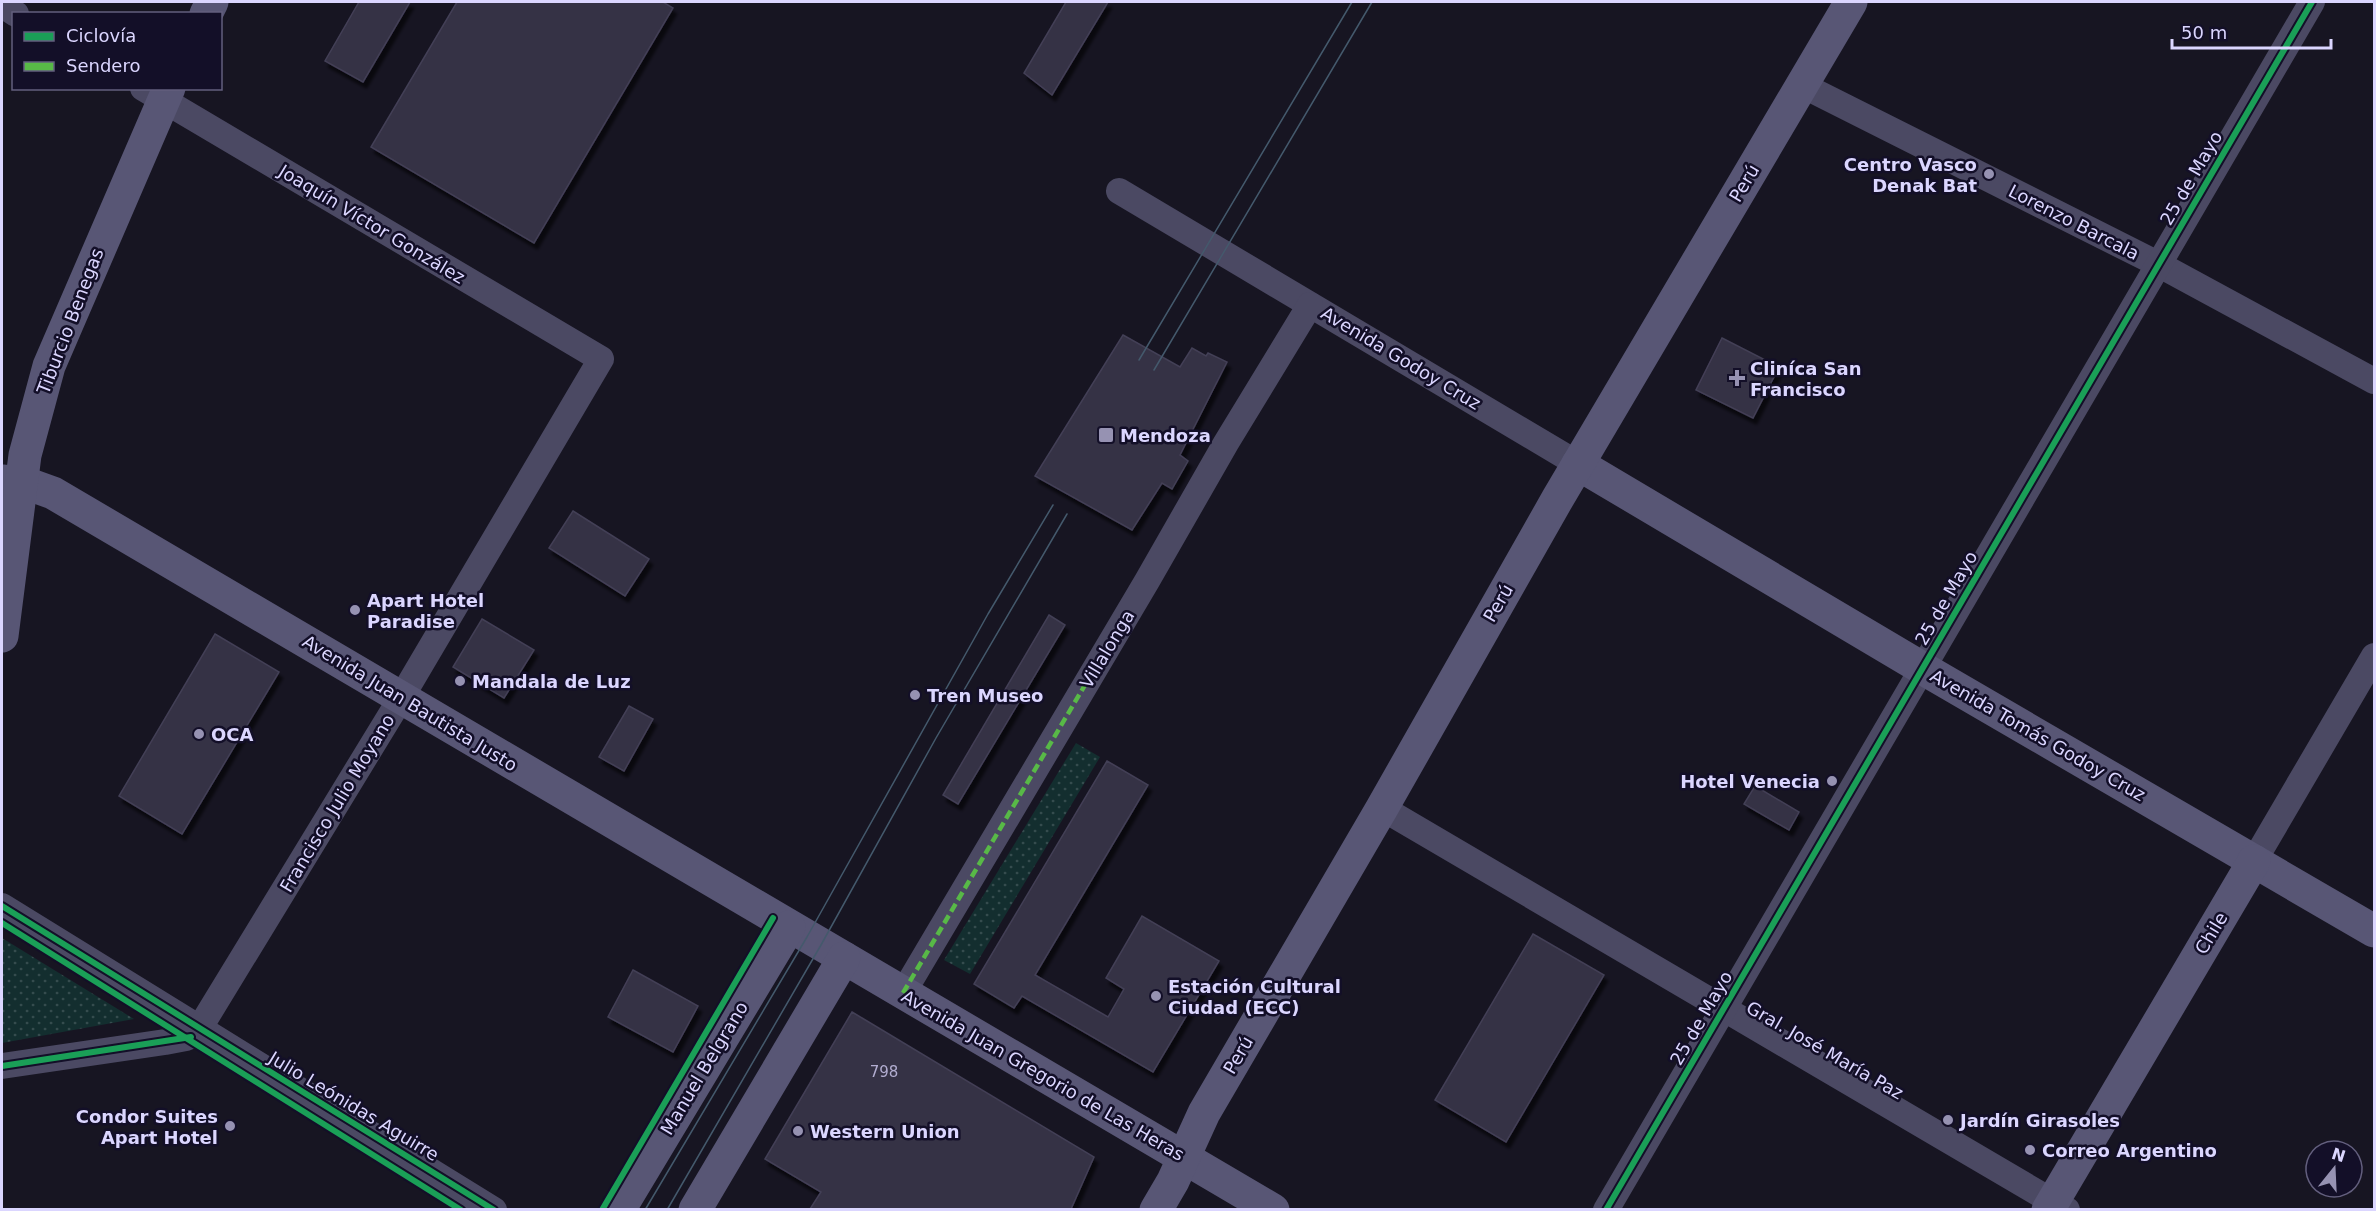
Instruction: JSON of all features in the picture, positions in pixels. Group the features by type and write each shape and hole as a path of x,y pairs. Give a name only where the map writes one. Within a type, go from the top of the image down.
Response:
{"main road":[{"name":"Perú","path":"1156,1209 1184,1158 1204,1113 1382,808 1578,464 1851,2"},
{"name":"Tiburcio Benegas","path":"2,636 11,482 25,455 48,366 159,92"},
{"name":"Avenida Tomás Godoy Cruz","path":"1578,464 2374,931"},
{"name":"Avenida Juan Bautista Justo","path":"11,482 40,487 53,493 802,934"},
{"name":"Chile","path":"2056,1207 2254,861"},
{"name":"Avenida Juan Gregorio de Las Heras","path":"802,934 1273,1209"},
{"name":"Manuel Belgrano","path":"619,1209 802,934"},
{"path":"695,1209 844,958"}],"street":[{"name":"25 de Mayo","path":"1606,1209 2312,2"},
{"name":"Lorenzo Barcala","path":"1802,86 2158,264 2374,381"},
{"name":"Joaquín Víctor González","path":"159,92 601,359"},
{"name":"Avenida Godoy Cruz","path":"1119,191 1578,464"},
{"name":"Villalonga","path":"903,993 1226,442 1310,305"},
{"name":"Francisco Julio Moyano","path":"199,1029 401,698 601,359"},
{"name":"Chile","path":"2254,861 2374,656"},
{"name":"Gral. José María Paz","path":"1382,808 2056,1207"},
{"name":"Julio Leónidas Aguirre","path":"2,906 494,1209"},
{"path":"2,1066 186,1038 194,1035 199,1029"}],"green space":[{"path":"1076,743 1100,757 970,974 944,960"},
{"path":"2,938 134,1019 2,1043"}],"building":[{"path":"359,2 410,2 363,82 325,61"},
{"path":"457,2 663,2 673,8 534,243 371,147"},
{"path":"1066,2 1108,2 1052,95 1024,73"},
{"path":"1123,335 1180,367 1192,348 1206,356 1208,353 1227,362 1180,455 1188,461 1172,489 1162,483 1132,530 1035,476"},
{"name":"Cliníca San Francisco","path":"1722,338 1779,367 1753,418 1696,390"},
{"path":"573,511 649,559 625,596 549,548"},
{"path":"1049,615 1065,625 958,804 943,795"},
{"path":"482,619 534,650 504,698 453,667"},
{"name":"OCA","path":"215,634 279,672 182,834 119,796"},
{"path":"629,706 653,719 624,771 599,757"},
{"path":"1107,761 1148,785 1035,975 1108,1017 1124,989 1106,978 1142,916 1219,961 1153,1072 1022,996 1014,1008 974,984"},
{"path":"1755,786 1799,812 1789,830 1744,804"},
{"path":"1533,934 1604,975 1506,1142 1435,1100"},
{"path":"633,970 698,1006 673,1052 608,1017"},
{"path":"852,1012 1094,1157 1071,1209 810,1209 821,1192 765,1159"}],"tram line":[{"path":"1139,360 1352,2"},
{"path":"1154,370 1372,2"},
{"path":"645,1210 807,937 988,614 1053,505"},
{"path":"667,1210 821,945 936,738 1067,514"}],"marked path":[{"path":"903,993 1108,646"}],"cycle path":[{"path":"1606,1210 2312,2"},
{"path":"2,906 494,1210"},
{"path":"602,1210 773,918"},
{"path":"2,923 461,1210"},
{"path":"2,1066 191,1037"}],"place":[{"name":"Centro Vasco Denak Bat","path":"1989,174"},
{"name":"Cliníca San Francisco","path":"1737,378"},
{"name":"Mendoza","path":"1106,435"},
{"name":"Apart Hotel Paradise","path":"355,610"},
{"name":"Mandala de Luz","path":"460,681"},
{"name":"Tren Museo","path":"915,695"},
{"name":"OCA","path":"199,734"},
{"name":"Hotel Venecia","path":"1832,781"},
{"name":"Estación Cultural Ciudad (ECC)","path":"1156,996"},
{"name":"Jardín Girasoles","path":"1948,1120"},
{"name":"Condor Suites Apart Hotel","path":"230,1126"},
{"name":"Western Union","path":"798,1131"},
{"name":"Correo Argentino","path":"2030,1150"}]}
